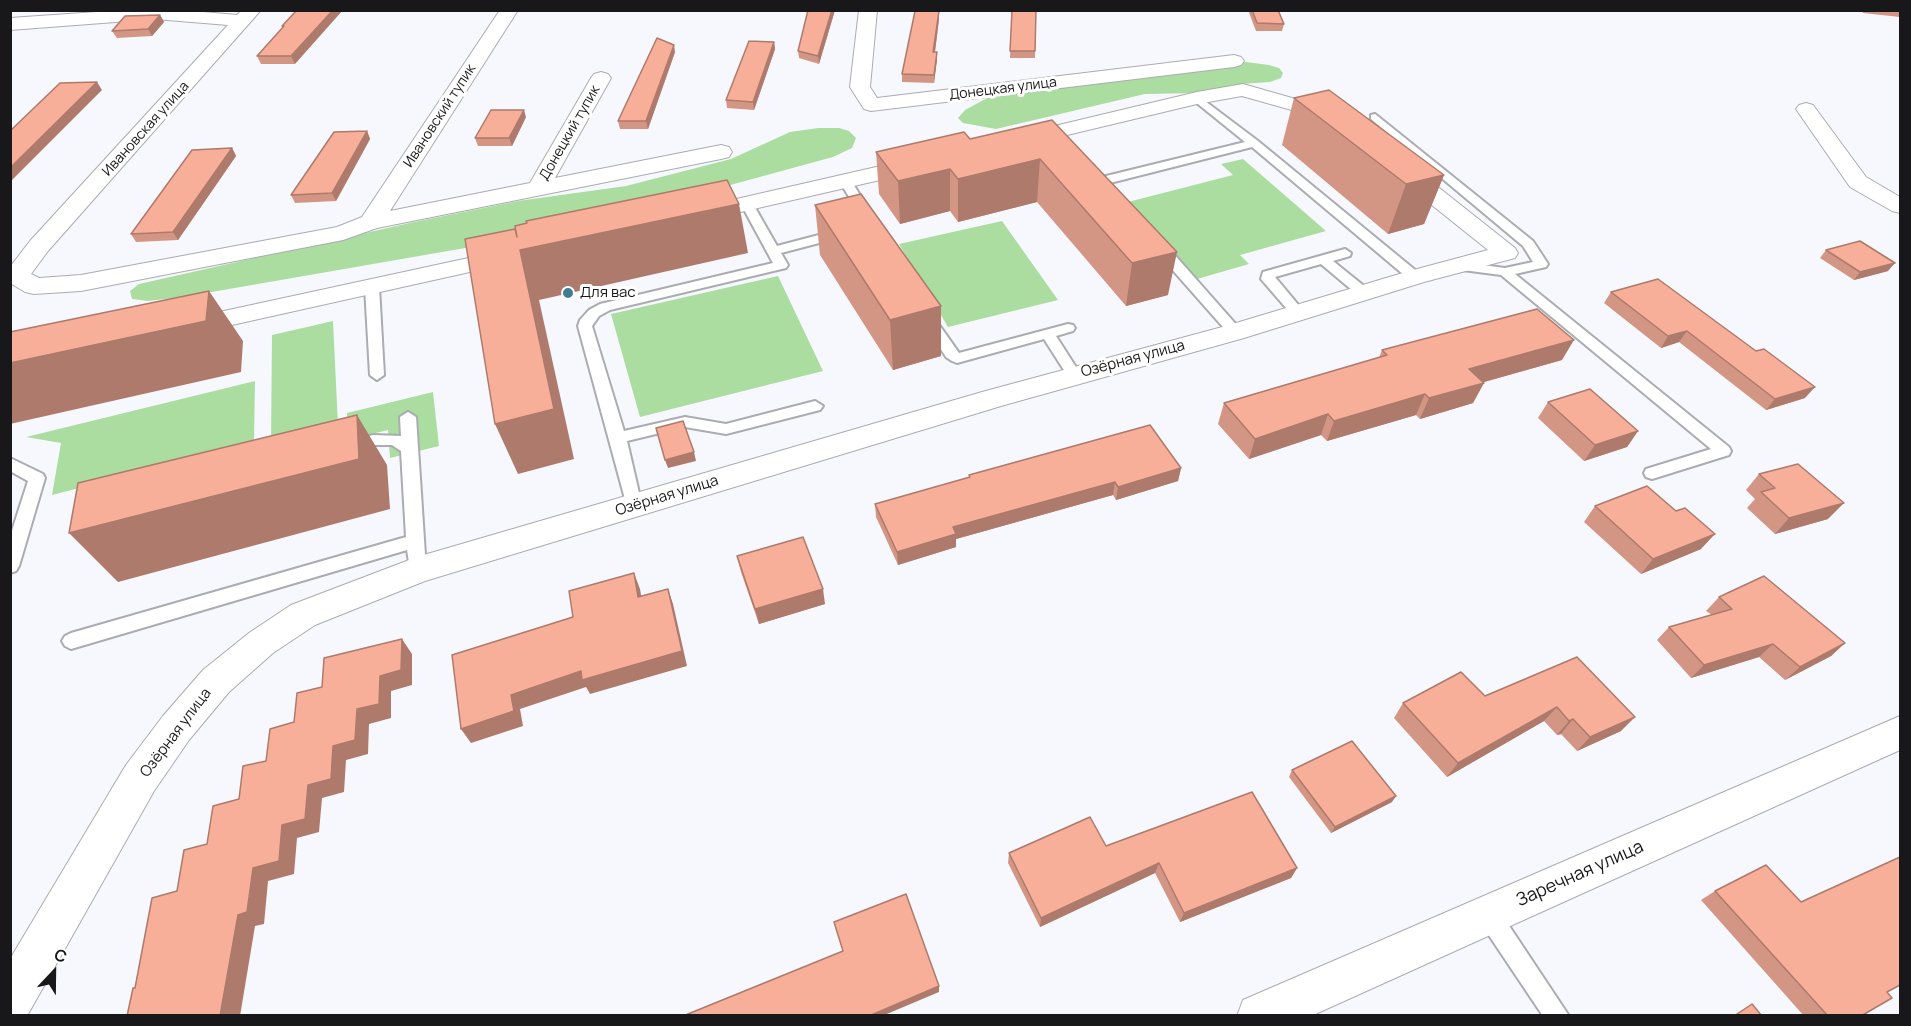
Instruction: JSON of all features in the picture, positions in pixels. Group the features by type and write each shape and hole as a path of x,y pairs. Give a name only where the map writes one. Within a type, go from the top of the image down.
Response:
{"street":[{"name":"Ивановский тупик","path":"371,222 509,10"},
{"name":"Донецкая улица","path":"868,10 860,87 871,105 1234,61"},
{"path":"10,24 155,14 248,16"},
{"name":"Ивановская улица","path":"248,16 39,246 17,276 34,286 81,283 343,233 371,222"},
{"name":"Донецкий тупик","path":"539,187 601,78"},
{"path":"999,146 1197,98 1243,90 1335,116 1353,130"},
{"path":"1806,109 1858,182 1900,206"},
{"path":"371,222 721,152"},
{"path":"1380,152 1505,262"},
{"path":"677,219 941,159"},
{"path":"168,332 527,252"},
{"name":"Озёрная улица","path":"10,1002 141,778 176,728 216,681 261,643 303,615 340,598 416,556 634,506 1074,375 1235,332 1415,277 1460,266 1505,262"},
{"name":"Заречная улица","path":"1259,1016 1900,733"}],"lane":[{"path":"1197,98 1415,277"},
{"path":"1375,117 1528,244 1541,264 1505,262"},
{"path":"1118,199 1102,181 1254,143"},
{"path":"772,250 859,229 867,216 846,182"},
{"path":"634,506 618,438 585,326 587,320 605,307 781,266 747,204"},
{"path":"1149,234 1235,332"},
{"path":"1298,313 1268,279 1268,275 1345,253"},
{"path":"1323,259 1364,293"},
{"path":"1505,262 1723,451 1652,473"},
{"path":"372,287 377,375"},
{"path":"920,308 951,354 957,358 1068,328"},
{"path":"1048,334 1074,375"},
{"path":"618,438 685,422 726,429 815,406"},
{"path":"72,641 416,556 408,417"},
{"path":"340,449 374,440 395,440 409,448"},
{"path":"10,464 37,478 10,566"},
{"path":"1488,914 1557,1016"}],"green space":[{"path":"1246,62 1269,65 1279,68 1283,73 1281,78 1270,82 1242,84 1198,93 1145,94 996,129 963,123 958,118 965,110 991,96"},
{"path":"839,128 849,131 856,138 852,148 833,157 668,202 471,247 183,297 148,301 132,299 130,291 139,284 414,222 518,201 626,186 731,159 790,132"},
{"path":"1243,159 1326,231 1240,255 1249,264 1197,279 1124,203 1233,175 1221,164"},
{"path":"1002,221 1058,300 948,327 899,244"},
{"path":"778,276 823,371 640,417 611,314"},
{"path":"333,321 338,426 271,443 272,335"},
{"path":"255,381 254,443 52,495 61,443 26,437"},
{"path":"433,392 439,446 390,458 388,430 348,440 347,413"}],"building":[{"path":"297,10 333,10 291,56 257,56 284,26 282,26"},
{"path":"808,10 832,10 818,56 798,51"},
{"path":"1012,10 1036,10 1035,51 1010,51"},
{"path":"1252,10 1278,10 1284,24 1257,23"},
{"path":"915,11 939,11 933,52 937,52 934,75 902,74"},
{"path":"160,15 148,29 112,31 125,16"},
{"path":"657,38 674,45 646,121 618,121"},
{"path":"749,41 774,42 753,102 726,100"},
{"path":"97,82 10,168 10,131 60,83"},
{"path":"1329,90 1444,175 1406,184 1294,98"},
{"path":"491,110 524,110 509,138 475,138"},
{"path":"1052,120 1177,252 1132,263 1040,159 958,179 950,169 898,181 876,152 964,132 970,139"},
{"path":"367,131 332,193 291,195 334,132"},
{"path":"232,148 173,232 131,234 192,150"},
{"path":"727,180 739,204 520,250 554,409 495,424 465,239 515,229 517,237 515,226 527,223 526,221"},
{"path":"861,194 941,306 890,320 815,205"},
{"path":"1860,241 1895,263 1860,272 1826,250"},
{"path":"1658,279 1756,351 1764,349 1815,387 1775,399 1687,331 1668,336 1611,292"},
{"path":"209,291 206,321 10,363 10,332"},
{"path":"1537,309 1574,340 1469,369 1484,383 1429,398 1425,394 1334,421 1328,414 1255,439 1224,403 1387,355 1382,350"},
{"path":"1590,389 1638,431 1595,445 1548,402"},
{"path":"357,415 359,459 69,533 78,483"},
{"path":"683,421 694,452 665,460 656,428"},
{"path":"1150,425 1181,468 1118,487 1115,482 953,527 956,534 897,552 875,504 970,477 969,475"},
{"path":"1798,464 1844,503 1789,518 1761,492 1775,488 1759,474"},
{"path":"1647,486 1676,511 1685,508 1715,534 1653,559 1595,506"},
{"path":"803,537 823,589 755,609 737,556"},
{"path":"634,573 638,597 668,589 682,651 582,680 581,671 511,695 514,711 461,729 452,655 573,617 569,591"},
{"path":"1764,576 1845,643 1800,667 1773,644 1704,665 1669,627 1732,609 1719,597"},
{"path":"402,639 401,670 380,676 379,704 357,709 355,740 333,746 331,779 308,785 305,819 282,825 279,861 253,868 247,912 238,915 220,1016 127,1016 133,988 135,988 152,898 177,891 184,850 207,844 213,806 239,799 243,766 266,761 270,729 294,722 297,693 322,687 324,658"},
{"path":"1577,657 1635,717 1590,737 1573,719 1569,721 1557,707 1458,763 1403,703 1461,672 1485,696"},
{"path":"1352,741 1396,796 1335,827 1292,770"},
{"path":"1252,792 1297,868 1184,913 1159,863 1041,918 1009,853 1090,817 1106,846"},
{"path":"1900,857 1900,985 1887,992 1892,998 1861,1016 1828,1016 1715,891 1766,865 1801,902"},
{"path":"906,894 939,986 869,1016 683,1016 843,951 834,922"},
{"path":"1752,1004 1762,1016 1734,1016"}],"place":[{"name":"Для вас","path":"568,293"}]}
